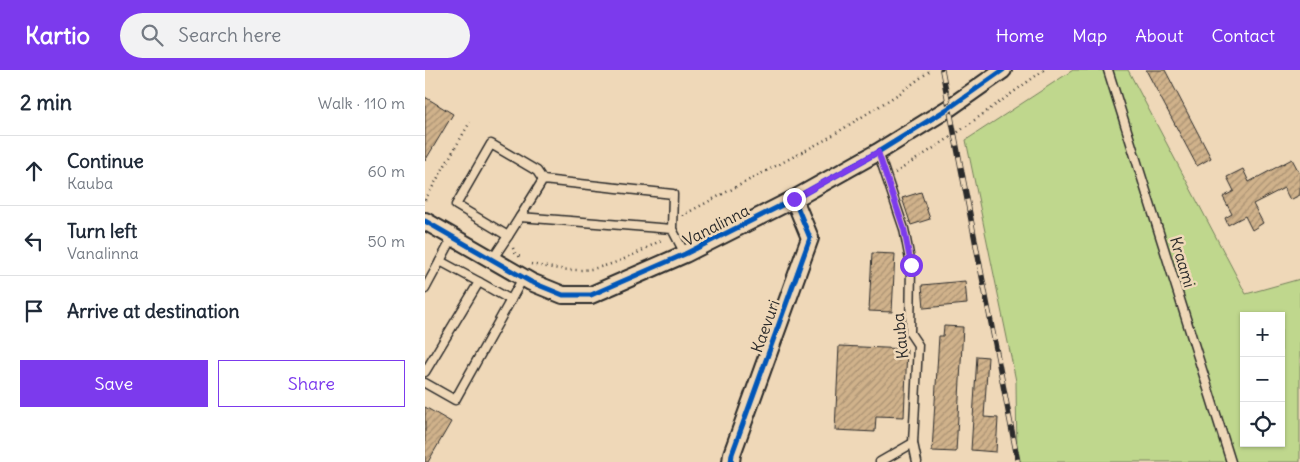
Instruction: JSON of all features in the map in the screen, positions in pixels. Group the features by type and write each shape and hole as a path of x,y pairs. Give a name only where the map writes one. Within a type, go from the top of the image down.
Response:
{"street":[{"name":"Vanalinna","path":"425,221 523,278 563,295 591,295 685,254 794,199 878,152 949,108 1003,70"},
{"name":"Kaevuri","path":"731,462 732,454 809,238 794,199"}],"lane":[{"name":"Kraami","path":"1108,70 1231,462"},
{"path":"509,236 456,205 491,144 537,171 543,180"},
{"name":"Kauba","path":"878,152 904,229 911,265 910,333 918,345 913,443 917,462"},
{"path":"492,260 543,180"},
{"path":"543,180 673,194 672,229 685,254"},
{"path":"521,217 672,229"},
{"path":"425,289 453,237"},
{"path":"440,261 511,300"},
{"path":"425,383 455,400 523,278"},
{"path":"425,372 479,282"},
{"path":"881,462 913,443"}],"path":[{"path":"887,178 954,135 1044,70"},
{"path":"425,200 471,122"}],"green space":[{"path":"1073,70 1128,70 1246,294 1300,279 1300,462 1017,462 1016,381 966,140"}],"building":[{"path":"1146,70 1165,70 1211,158 1197,166"},
{"path":"425,97 453,114 425,161"},
{"path":"1292,159 1300,174 1300,195 1290,200 1284,188 1253,204 1263,223 1252,230 1245,216 1228,225 1225,218 1232,214 1223,197 1234,191 1227,177 1243,169 1249,182"},
{"path":"921,192 930,219 911,225 902,198"},
{"path":"872,253 895,254 892,312 869,311"},
{"path":"965,281 967,304 924,308 922,285"},
{"path":"944,326 963,327 956,452 932,451 939,336 943,336"},
{"path":"839,346 907,349 904,417 876,416 875,432 835,430"},
{"path":"977,356 988,357 984,417 998,418 996,452 971,450"},
{"path":"425,407 451,422 428,462 425,462"}],"railway":[{"path":"942,70 1018,462"}],"cycle path":[{"path":"425,221 531,282 563,295 591,295 685,254 794,199 878,152 949,108 1003,70"},
{"path":"731,462 732,454 810,238 794,199"}],"route":[{"path":"794,199 878,152 904,229 911,265"}]}
